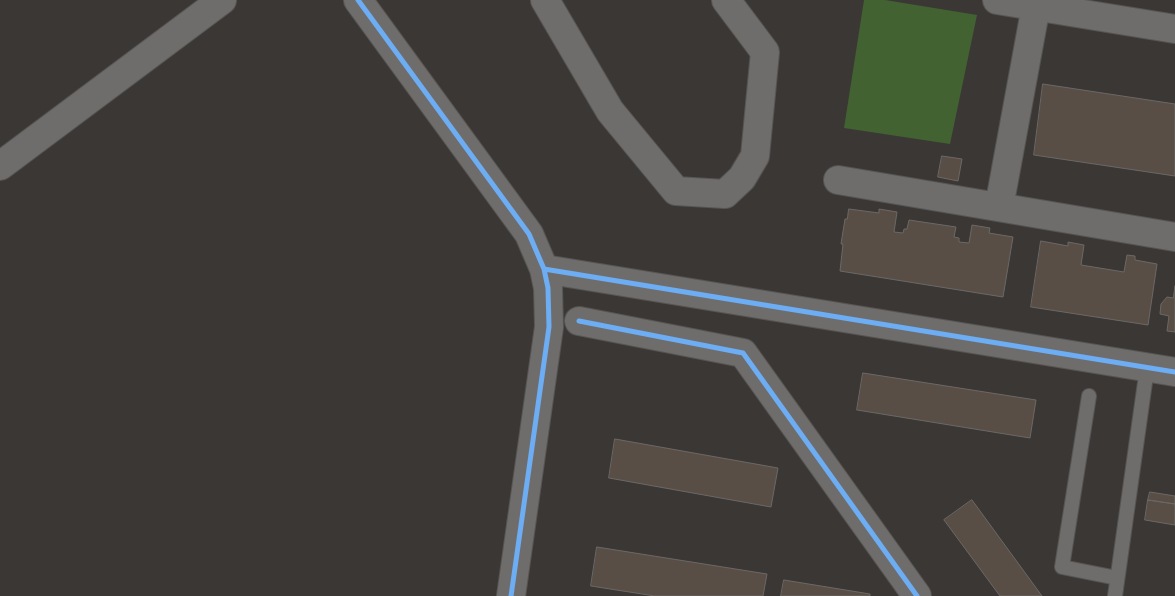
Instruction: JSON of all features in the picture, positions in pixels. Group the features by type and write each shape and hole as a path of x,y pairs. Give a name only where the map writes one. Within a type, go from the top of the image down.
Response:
{"street":[{"path":"0,166 222,0"},
{"path":"358,0 529,234 544,269 549,306 547,349 511,596"},
{"path":"545,0 610,111 676,190 725,194 742,178 755,156 764,52 726,0"},
{"path":"997,0 1036,6 1082,7 1175,29"},
{"path":"999,207 1036,6"},
{"path":"838,180 1175,237"},
{"path":"544,269 1175,372"},
{"path":"579,321 743,353 917,596"}],"lane":[{"path":"1114,596 1147,368"},
{"path":"1088,396 1062,567 1117,578"}],"green space":[{"path":"864,0 885,0 977,15 950,144 844,128"}],"building":[{"path":"1043,84 1175,104 1175,176 1034,155"},
{"path":"942,156 962,159 958,181 938,177"},
{"path":"849,209 879,213 879,209 897,212 894,232 903,233 904,229 907,229 909,220 956,227 954,237 959,238 959,242 969,243 972,225 990,228 989,233 1013,237 1003,297 840,271 843,244 841,244 845,219 847,219"},
{"path":"1041,241 1068,246 1068,242 1084,245 1081,265 1124,272 1127,255 1135,256 1135,260 1157,264 1148,325 1031,307"},
{"path":"1175,286 1175,332 1167,331 1169,316 1160,314 1161,304 1167,297 1173,298"},
{"path":"863,373 1036,400 1030,438 857,410"},
{"path":"615,439 778,468 771,507 609,478"},
{"path":"1150,492 1175,496 1175,504 1148,500"},
{"path":"972,500 1042,596 1000,596 944,520"},
{"path":"1148,500 1175,504 1175,525 1145,520"},
{"path":"597,547 767,574 763,596 655,596 591,586"},
{"path":"784,580 870,594 870,596 781,596"}],"cycle path":[{"path":"358,0 529,234 544,269 548,288 549,327 511,596"},
{"path":"544,269 1175,372"},
{"path":"579,321 743,353 917,596"}]}
